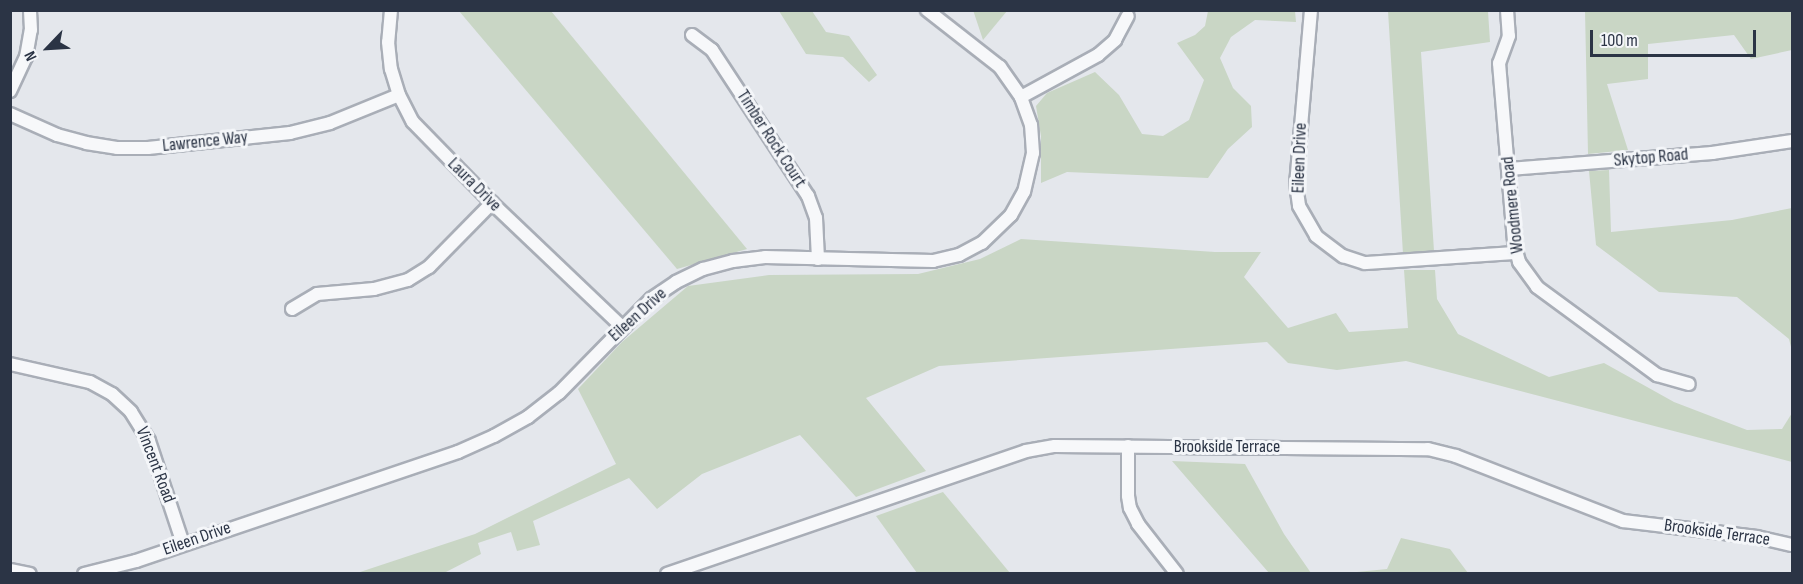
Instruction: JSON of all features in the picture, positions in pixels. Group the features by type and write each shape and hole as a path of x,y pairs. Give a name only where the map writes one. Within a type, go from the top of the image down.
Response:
{"street":[{"path":"10,91 26,57 31,30 30,10"},
{"name":"Laura Drive","path":"391,10 389,56 399,95 423,134 622,327"},
{"name":"Eileen Drive","path":"84,573 123,566 458,452 494,436 528,417 560,393 622,327 663,290 703,269 749,258 933,261 958,255 993,235 1018,204 1032,166 1032,132 1021,97 1000,67 927,10"},
{"name":"Eileen Drive","path":"1311,10 1296,184 1299,206 1316,236 1333,250 1365,263 1516,253"},
{"name":"Woodmere Road","path":"1507,10 1509,36 1499,63 1516,253 1524,271 1544,293 1657,375 1689,384"},
{"path":"1021,97 1098,55 1115,40 1128,16"},
{"name":"Timber Rock Court","path":"692,34 712,50 808,196 816,218 818,259"},
{"name":"Lawrence Way","path":"10,114 57,135 86,143 117,148 148,148 290,133 330,123 399,95"},
{"name":"Skytop Road","path":"1509,169 1712,153 1792,141"},
{"path":"292,309 317,294 374,290 408,280 439,258 492,203"},
{"name":"Vincent Road","path":"10,364 90,382 112,394 131,412 149,441 183,544"},
{"name":"Brookside Terrace","path":"667,573 1026,451 1055,446 1428,449 1456,456 1623,520 1757,537 1792,545"},
{"path":"1128,446 1130,508 1138,524 1177,573"},
{"path":"10,570 30,573"}],"green space":[{"path":"973,10 1007,10 1007,11 983,40"},
{"path":"459,11 551,11 747,249 677,269"},
{"path":"779,11 812,11 826,32 849,36 877,75 869,82 843,57 806,54"},
{"path":"1208,11 1295,11 1296,22 1255,20 1231,37 1220,58 1233,88 1251,106 1252,127 1228,149 1208,178 1067,172 1041,183 1041,136 1036,106 1047,93 1095,72 1119,95 1142,134 1163,136 1189,120 1204,80 1177,43 1195,35 1205,26"},
{"path":"1388,11 1488,11 1490,42 1421,52 1434,251 1403,254"},
{"path":"1585,11 1792,11 1792,50 1751,59 1734,35 1648,44 1648,79 1607,84 1628,150 1588,154"},
{"path":"1609,170 1611,232 1732,220 1792,208 1792,351 1789,339 1737,297 1659,292 1596,245 1589,171"},
{"path":"1021,239 1215,252 1261,252 1244,277 1288,328 1336,313 1349,332 1408,328 1404,270 1435,270 1437,299 1458,334 1549,377 1604,363 1674,402 1747,430 1782,429 1792,413 1792,462 1406,361 1337,370 1288,363 1267,342 939,366 866,398 926,471 856,497 800,435 702,474 657,509 629,478 533,521 540,545 517,551 511,532 478,543 481,554 444,573 357,573 475,534 616,464 578,389 622,342 688,286 769,275 918,274 980,259"},
{"path":"1172,461 1245,464 1284,534 1311,573 1269,573"},
{"path":"943,492 1010,573 917,573 876,516"},
{"path":"1401,538 1450,549 1468,573 1347,573 1387,569"}]}
